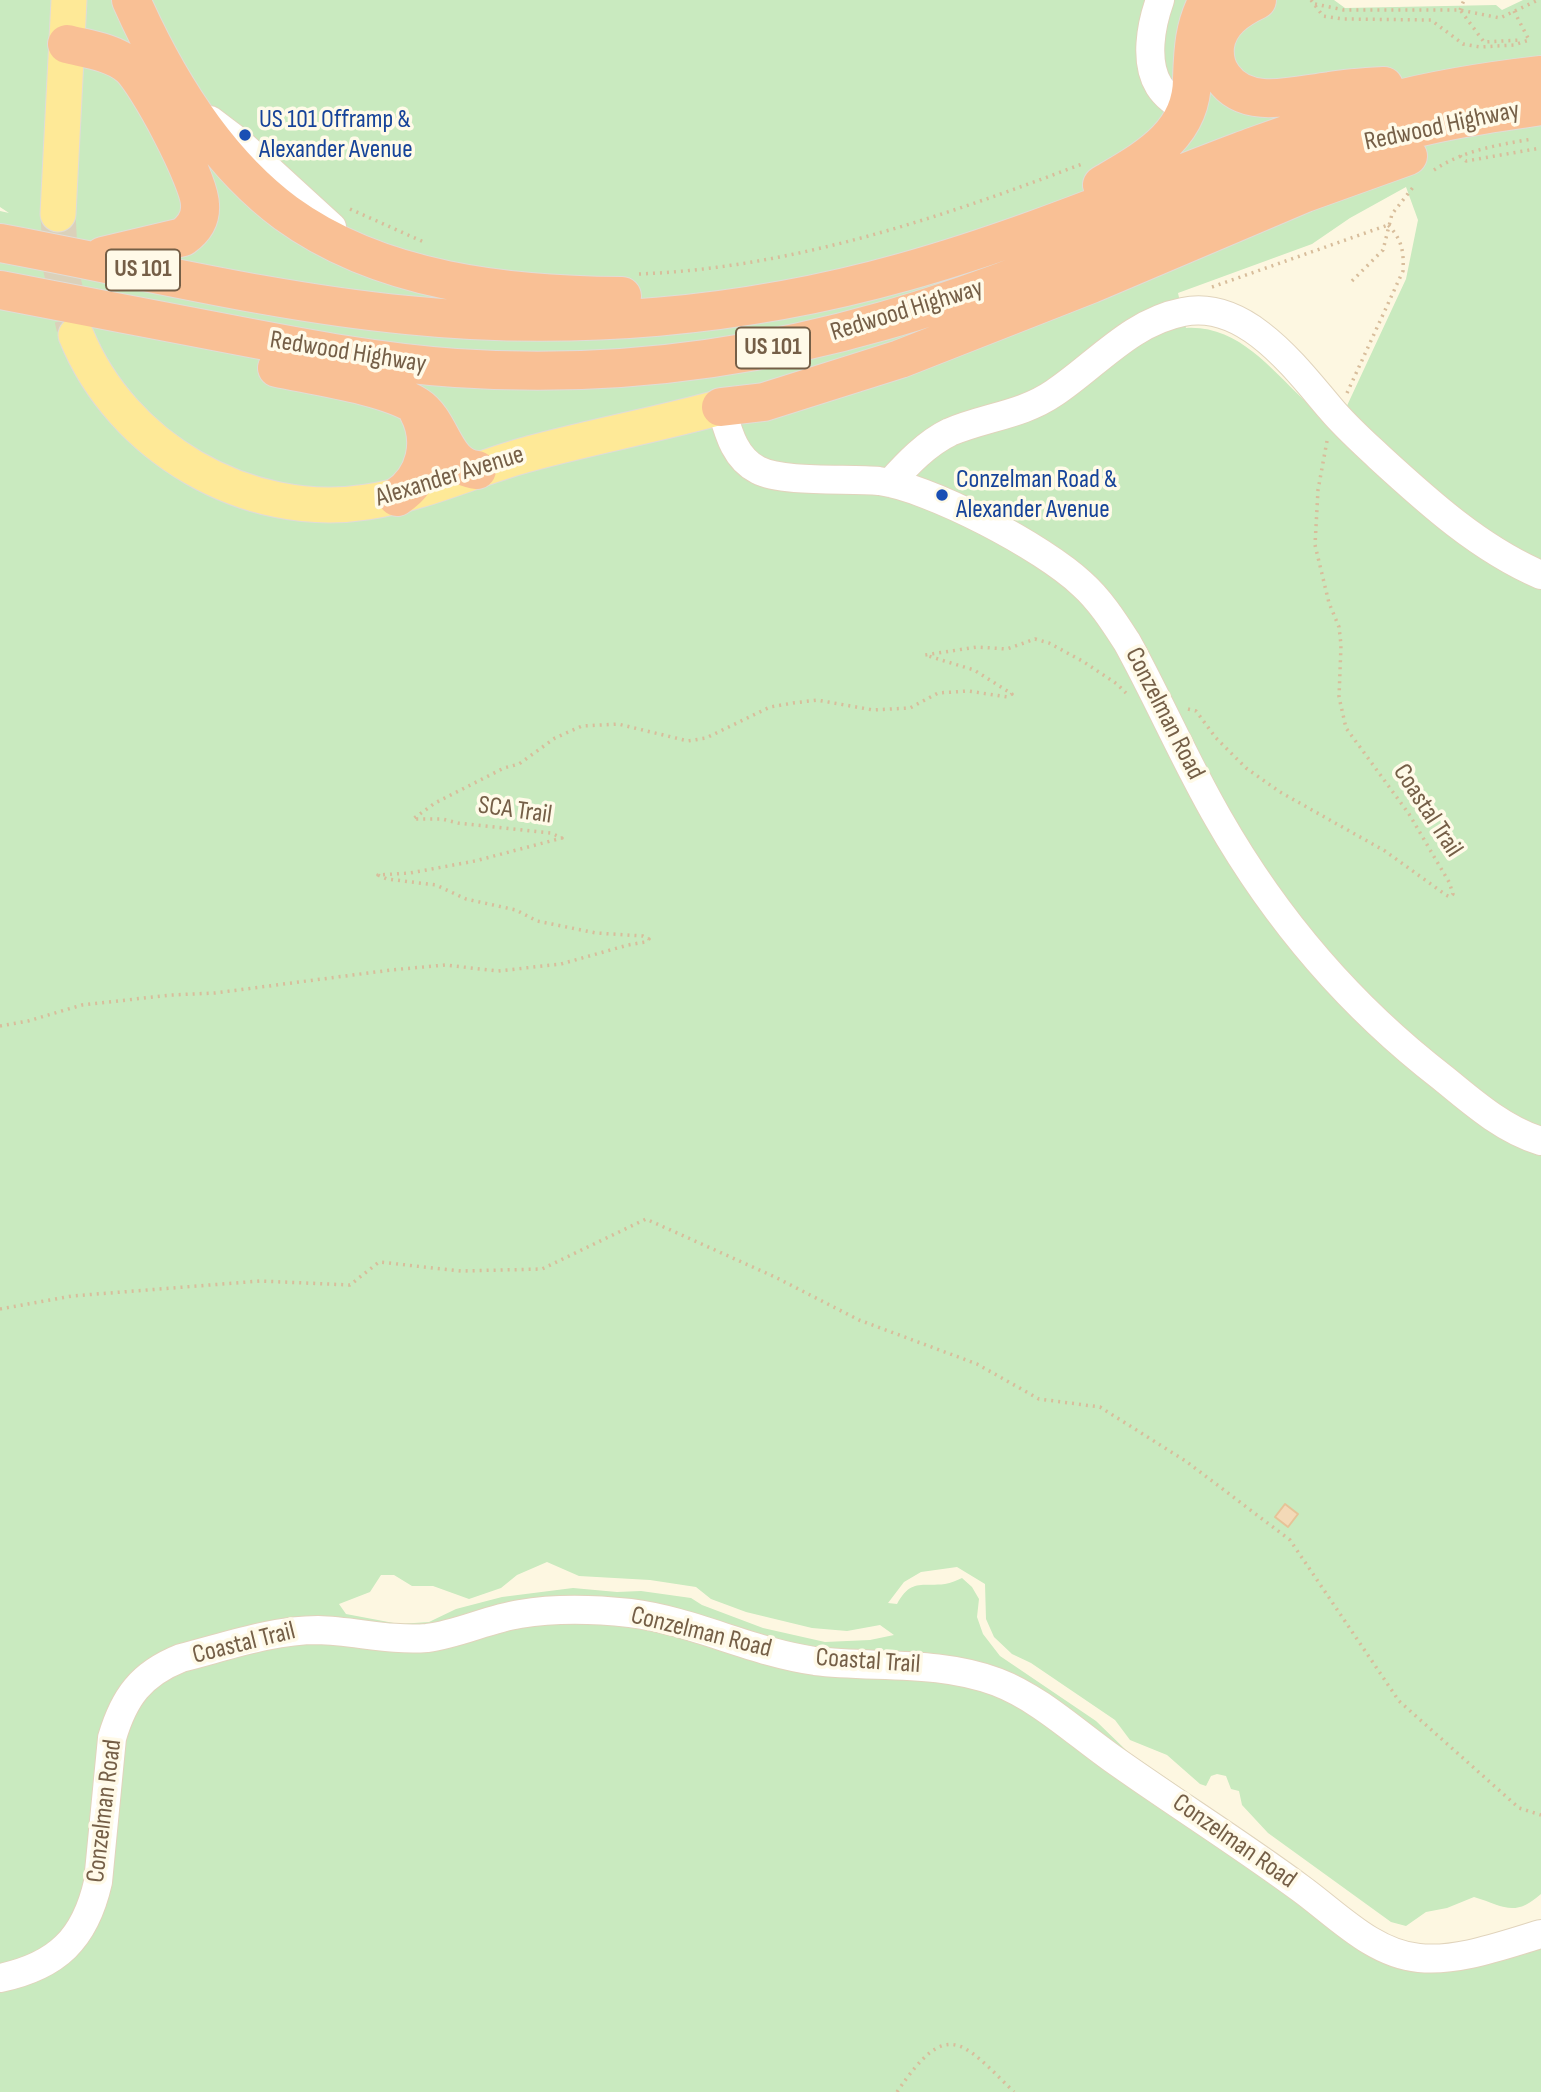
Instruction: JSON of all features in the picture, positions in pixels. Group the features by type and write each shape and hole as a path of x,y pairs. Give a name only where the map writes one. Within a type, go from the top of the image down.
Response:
{"highway":[{"path":"131,0 153,46 227,157 273,202 326,238 379,262 464,282 559,294 814,294"},
{"path":"1022,234 1151,155 1175,133 1187,111 1192,83 1195,30 1208,0"},
{"path":"722,407 751,405 800,392 963,335 1135,267 1305,193 1441,146 1476,100 1373,86 1269,98 1240,92 1228,84 1220,72 1215,58 1216,40 1230,16 1257,0"},
{"path":"68,44 89,37 108,37 124,42 138,51 190,105"},
{"path":"68,44 111,56 135,72 173,138 200,199 198,220 192,230 183,237 89,259"},
{"name":"Redwood Highway","path":"15,293 285,344 439,367 602,370 675,364 757,352 884,321 1006,279 1338,152 1422,127 1476,100 1535,58"},
{"name":"Redwood Highway","path":"0,243 327,304 408,315 494,321 576,322 661,316 814,294 903,273 1022,234 1342,115 1415,95 1541,106"},
{"path":"15,293 213,353 376,390 410,401 431,418 454,460 464,467 477,470"},
{"path":"397,497 419,474 426,450 423,422 410,401"}],"main road":[{"path":"58,214 69,0"},
{"name":"Alexander Avenue","path":"76,335 94,372 124,412 163,447 203,473 257,495 308,504 352,504 397,497 549,449 722,407"}],"street":[{"path":"1160,0 1151,41 1153,72 1169,98 1187,111"},
{"path":"890,483 922,451 939,439 958,429 1021,411 1044,399 1134,332 1177,313 1207,310 1235,318 1256,332 1312,385 1329,407 1379,456 1474,537 1506,559 1541,575"},
{"name":"Conzelman Road","path":"722,407 738,452 748,464 761,471 786,477 890,483 928,496 1026,544 1084,585 1113,621 1133,654 1217,816 1255,877 1298,935 1345,991 1397,1041 1453,1086 1515,1130 1541,1141"},
{"name":"Conzelman Road","path":"0,1978 19,1975 43,1965 65,1949 82,1928 93,1904 98,1882 113,1738 119,1717 129,1697 145,1678 164,1665 181,1658 290,1632 316,1630 385,1639 411,1639 456,1632 520,1614 553,1611 630,1613 689,1625 810,1660 932,1669 973,1675 998,1683 1025,1696 1269,1865 1383,1948 1419,1958 1442,1958 1541,1934"}],"path":[{"path":"1460,10 1464,0"},
{"path":"1312,2 1343,10 1460,10 1500,18 1538,0"},
{"path":"1312,2 1323,16 1343,19 1431,20 1463,44 1480,47 1503,45 1535,58"},
{"path":"1460,10 1484,42 1535,58"},
{"path":"1514,11 1535,58"},
{"path":"1432,171 1482,148 1541,137"},
{"path":"1460,156 1466,161 1541,148"},
{"path":"638,274 738,263 866,237 959,209 1085,163"},
{"path":"1352,281 1383,250 1388,225 1398,204 1423,178"},
{"path":"345,207 430,245"},
{"path":"1177,313 1212,287 1388,225"},
{"path":"1329,407 1345,397 1403,271 1403,251 1399,236 1388,225"},
{"name":"Coastal Trail","path":"1165,715 1183,708 1196,711 1216,738 1246,768 1280,792 1385,850 1446,895 1450,897 1453,894 1449,882 1409,814 1346,728 1339,697 1339,627 1321,574 1315,545 1318,490 1328,434 1329,407"},
{"name":"SCA Trail","path":"0,1026 28,1021 82,1005 215,993 419,967 445,965 498,971 561,964 645,942 649,939 643,936 596,933 537,920 516,910 466,899 425,882 387,879 378,875 410,873 475,861 562,838 551,833 442,819 413,819 435,803 504,768 519,764 555,738 582,726 618,724 688,741 706,738 770,707 793,703 817,700 873,710 910,708 938,693 968,691 1008,697 1012,694 1007,689 974,670 925,655 977,647 1007,649 1035,639 1049,643 1084,662 1117,684 1129,697"},
{"path":"0,1310 72,1296 260,1281 349,1285 379,1262 461,1271 542,1269 646,1219 775,1277 859,1320 977,1364 1039,1399 1100,1407 1187,1462 1290,1540 1399,1701 1519,1808 1541,1815"},
{"path":"897,2092 925,2055 945,2044 956,2043 972,2051 1014,2092"}],"green space":[{"path":"0,0 1334,0 1345,8 1496,5 1502,10 1523,0 1541,0 1541,1894 1516,1908 1474,1897 1447,1908 1426,1912 1406,1926 1391,1922 1268,1833 1242,1805 1239,1791 1231,1789 1226,1776 1217,1774 1211,1776 1206,1786 1200,1784 1167,1755 1130,1740 1115,1720 1031,1663 1012,1654 994,1637 986,1619 985,1584 957,1567 921,1572 904,1582 888,1603 897,1604 912,1587 945,1584 962,1578 972,1587 979,1599 977,1617 983,1634 1000,1656 1096,1721 1128,1752 1259,1841 1379,1931 1394,1939 1417,1945 1453,1945 1541,1922 1541,2092 0,2092 0,211 9,213 0,207","holes":["1406,187 1418,220 1406,279 1338,425 1303,399 1251,350 1221,333 1186,328 1178,293 1312,244 1350,218","547,1562 579,1576 650,1580 696,1587 711,1599 746,1612 812,1628 847,1631 880,1625 894,1635 870,1640 825,1642 763,1628 702,1605 691,1598 641,1591 573,1588 502,1597 456,1609 429,1622 399,1624 346,1614 339,1604 370,1592 381,1575 394,1575 412,1586 433,1586 469,1599 501,1588 517,1575"]}],"building":[{"path":"1285,1504 1298,1514 1288,1527 1275,1517"}],"tunnel":[{"path":"58,214 61,270 74,328"}],"place":[{"name":"US 101 Offramp & Alexander Avenue","path":"245,135"},
{"name":"Conzelman Road & Alexander Avenue","path":"942,495"}]}
